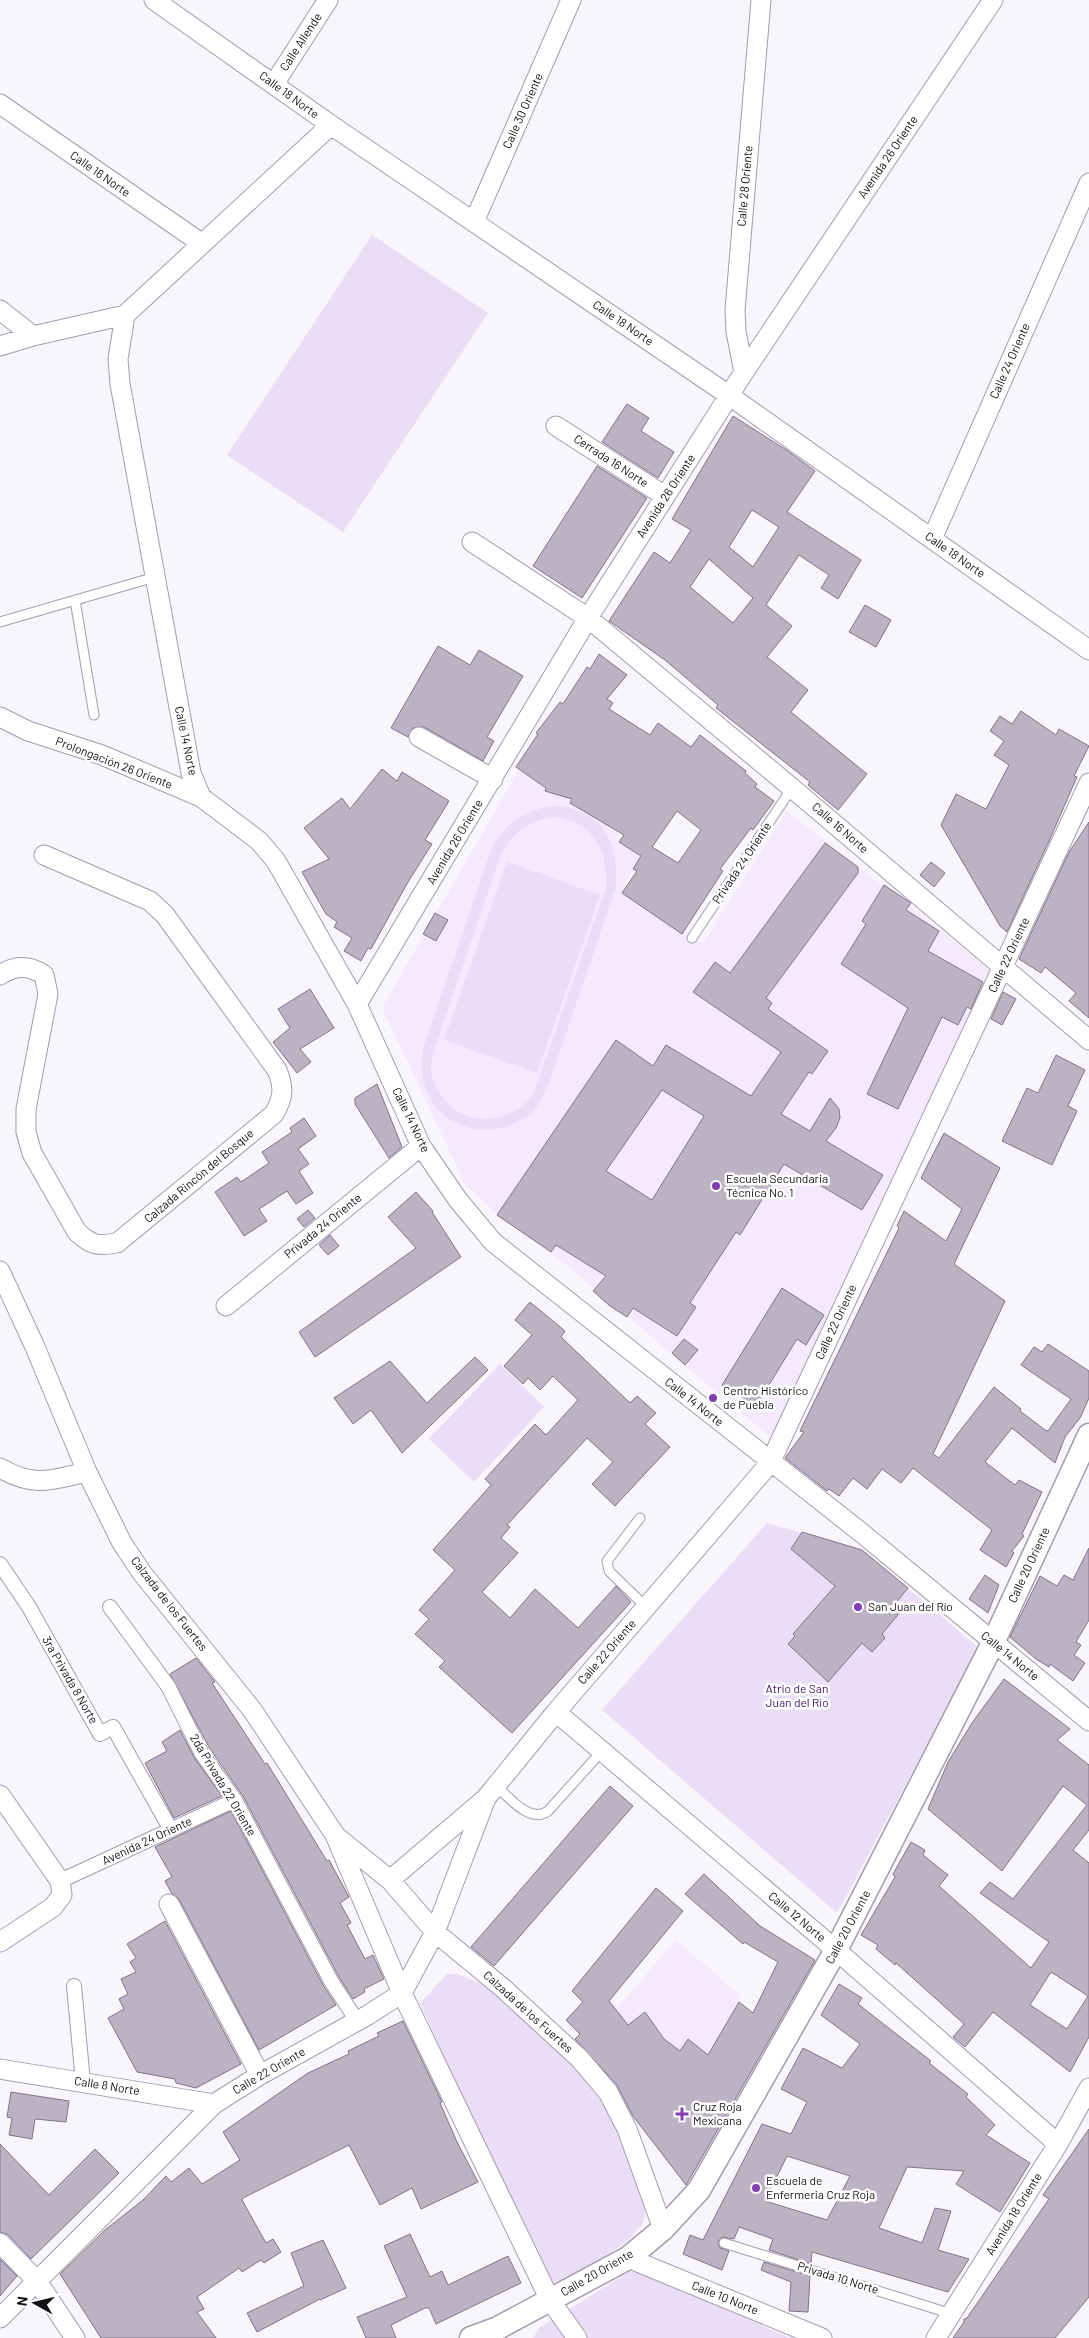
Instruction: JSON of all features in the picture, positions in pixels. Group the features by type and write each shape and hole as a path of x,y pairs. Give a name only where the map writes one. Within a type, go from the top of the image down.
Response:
{"street":[{"name":"Calle 18 Norte","path":"154,0 331,125 730,396 1089,650"},
{"name":"Calle Allende","path":"274,84 328,0"},
{"name":"Calle 30 Oriente","path":"474,222 571,0"},
{"name":"Calle 28 Oriente","path":"744,372 736,332 735,310 761,0"},
{"name":"Avenida 26 Oriente","path":"357,1004 493,780 588,618 665,496 744,372 993,0"},
{"name":"Calle 16 Norte","path":"0,104 201,244"},
{"path":"0,346 34,336 125,315 331,125"},
{"name":"Calle 24 Oriente","path":"932,539 1089,183"},
{"path":"0,310 34,336"},
{"name":"Calle 14 Norte","path":"125,315 118,359 120,384 191,773 201,797 259,841 276,862 357,1004 421,1146 458,1200 493,1242 863,1534 1089,1721"},
{"name":"Cerrada 16 Norte","path":"556,426 665,496"},
{"name":"Calle 16 Norte","path":"472,542 588,618 1089,1040"},
{"name":"Prolongación 26 Oriente","path":"0,716 28,731 102,756 201,797"},
{"path":"420,737 493,780"},
{"name":"Calle 22 Oriente","path":"390,1880 491,1792 556,1712 770,1462 1089,783"},
{"name":"Calzada Rincón del Bosque","path":"0,976 11,968 33,967 44,976 48,994 26,1109 26,1132 32,1153 77,1232 88,1242 101,1246 117,1243 274,1114 282,1100 283,1084 277,1070 165,915 150,901 44,855"},
{"name":"Privada 24 Oriente","path":"226,1306 421,1146"},
{"name":"Calzada de los Fuertes","path":"0,1271 35,1347 87,1472 122,1543 142,1573 248,1704 335,1835 402,1993 550,2300 577,2338"},
{"name":"Calle 20 Oriente","path":"495,2333 550,2300 628,2258 663,2229 699,2190 836,1950 993,1642 1089,1435"},
{"path":"0,1468 23,1479 41,1482 87,1472"},
{"name":"3ra Privada 8 Norte","path":"0,1564 28,1607 100,1734 113,1727 171,1830"},
{"name":"2da Privada 22 Oriente","path":"110,1607 168,1686 202,1754 235,1800 331,1981 357,2021"},
{"name":"Calle 12 Norte","path":"556,1712 836,1950 1058,2144"},
{"name":"Calle 22 Oriente","path":"0,2318 214,2104 260,2075 357,2021 402,1993 435,1932 491,1792"},
{"path":"0,1795 61,1888 53,1906 0,1942"},
{"name":"Avenida 24 Oriente","path":"61,1888 171,1830 235,1800"},
{"name":"Calzada de los Fuertes","path":"335,1835 390,1880 435,1932 504,1988 580,2059 608,2092 627,2129 663,2229"},
{"path":"169,1904 260,2075"},
{"path":"74,1986 83,2082"},
{"name":"Calle 8 Norte","path":"0,2069 214,2104"},
{"name":"Avenida 18 Oriente","path":"936,2338 1058,2144 1089,2088"},
{"path":"0,2242 36,2281 75,2338"},
{"name":"Calle 10 Norte","path":"628,2258 822,2338"},
{"path":"471,2338 495,2333"}],"lane":[{"path":"0,622 155,577"},
{"path":"75,600 94,715"},
{"name":"Privada 24 Oriente","path":"692,938 792,788"},
{"path":"640,1518 606,1561 609,1571 646,1607"},
{"path":"491,1792 528,1813 542,1816 602,1751"},
{"name":"Privada 10 Norte","path":"724,2243 952,2314"}],"shaded area":[{"path":"522,764 623,823 615,839 642,854 623,886 702,944 787,811 992,971 770,1437 551,1252 497,1215 465,1184 382,1008"},
{"name":"Cruz Roja Mexicana","path":"676,1940 740,1995 739,2002 777,2033 689,2189 575,2040 593,2020 602,2026"}],"green space":[{"path":"372,235 488,313 343,532 227,455"},
{"path":"556,806 573,809 597,823 606,833 612,845 615,859 615,890 548,1086 539,1103 532,1112 519,1121 504,1127 488,1130 472,1128 457,1124 444,1115 434,1104 426,1089 422,1072 425,1043 492,847 504,830 518,818 545,807","holes":["556,817 580,825 596,841 605,862 606,888 533,1095 523,1105 499,1117 487,1119 474,1118 462,1114 451,1106 439,1092 431,1070 431,1061 502,851 518,832 531,823"]},
{"path":"507,862 600,895 537,1073 444,1040"},
{"path":"500,1364 544,1407 474,1482 429,1439"},
{"name":"Atrio de San Juan del Río","path":"767,1523 862,1550 979,1648 837,1913 602,1710"},
{"path":"447,1974 457,1974 485,1985 563,2052 618,2123 647,2206 642,2225 627,2241 569,2280 556,2282 545,2278 420,2003"},
{"path":"629,2272 640,2273 658,2280 790,2338 533,2338 540,2327"}],"building":[{"path":"627,404 649,418 641,431 674,452 658,478 602,442"},
{"path":"733,416 788,451 815,471 787,512 861,560 838,599 821,588 829,575 799,555 766,605 792,626 767,657 808,690 791,712 867,774 838,810 808,785 810,782 716,708 718,705 665,660 609,621 654,552 670,563 691,530 672,519","holes":["752,510 779,527 753,567 729,547","709,559 753,598 733,623 690,587"]},
{"path":"597,466 647,498 582,598 533,566"},
{"path":"865,605 891,620 876,647 849,632"},
{"path":"438,646 470,665 479,650 523,676 487,737 494,741 483,761 424,727 413,728 408,737 391,728"},
{"path":"599,654 627,675 607,699 613,703 609,709 650,735 658,723 691,747 700,735 746,771 745,773 757,784 755,787 774,801 753,830 751,828 720,869 723,871 682,934 622,893 637,871 633,869 641,856 619,842 624,835 570,803 572,799 545,791 546,788 516,767 538,734 536,733 560,702 563,704 587,667 590,669","holes":["677,811 701,830 678,863 652,847"]},
{"path":"1021,711 1056,735 1059,729 1089,746 1074,776 1077,777 1049,841 1007,932 1000,926 941,825 956,794 986,809 1009,765 994,755 1004,741 990,731 1000,716 1012,724"},
{"path":"382,769 397,781 402,772 449,801 425,840 432,844 408,882 371,949 368,948 361,961 344,951 352,938 334,927 337,922 326,914 302,872 329,859 304,828 342,798 350,809"},
{"path":"1089,822 1089,1018 1069,1001 1076,993 1045,967 1041,973 1019,959 1069,852"},
{"path":"825,843 858,867 858,873 766,998 772,1003 768,1009 828,1051 812,1074 809,1072 781,1114 810,1131 830,1098 839,1109 840,1118 836,1128 826,1141 883,1175 862,1210 784,1164 740,1235 736,1232 690,1303 696,1307 677,1336 633,1308 627,1317 610,1306 593,1291 606,1276 556,1245 551,1252 497,1215 616,1040 653,1066 666,1045 751,1096 781,1052 693,992 715,962 730,973","holes":["662,1090 704,1116 652,1200 606,1171"]},
{"path":"931,862 945,873 934,887 920,875"},
{"path":"884,885 911,903 906,910 939,931 928,951 983,982 971,1009 967,1007 958,1025 942,1017 898,1109 867,1094 908,1008 841,964 866,924 862,921"},
{"path":"435,913 448,920 436,941 423,934"},
{"path":"310,989 334,1028 300,1049 311,1062 297,1073 273,1042 290,1028 278,1009"},
{"path":"1003,992 1016,999 1002,1025 991,1019"},
{"path":"1056,1055 1085,1070 1068,1106 1077,1111 1052,1165 1002,1141 1027,1088 1038,1093"},
{"path":"377,1084 402,1147 389,1158 355,1104 355,1098"},
{"path":"304,1118 316,1136 298,1149 309,1164 299,1171 313,1193 296,1204 287,1191 259,1209 267,1221 244,1236 215,1192 237,1177 241,1182 269,1163 262,1152 292,1132 290,1128"},
{"path":"944,1133 1000,1168 954,1264 1005,1301 933,1454 939,1458 994,1387 1021,1409 1020,1411 1048,1431 1071,1399 1021,1365 1034,1347 1042,1352 1048,1344 1089,1371 1089,1398 1080,1418 1065,1437 1055,1463 1012,1428 985,1462 1015,1485 1019,1480 1042,1492 1022,1534 1024,1536 1012,1551 1014,1553 1006,1567 980,1550 992,1530 913,1468 901,1483 882,1469 867,1489 853,1478 839,1496 829,1489 827,1491 785,1458 804,1432 800,1431 899,1228 897,1226 904,1211 946,1241 962,1209 921,1178"},
{"path":"416,1192 433,1211 461,1257 315,1357 299,1332 416,1248 388,1217"},
{"path":"308,1210 315,1218 304,1227 297,1219"},
{"path":"330,1235 339,1246 328,1255 319,1245"},
{"path":"782,1288 824,1315 806,1345 797,1339 756,1406 722,1385"},
{"path":"530,1302 565,1331 561,1337 630,1403 637,1396 656,1413 645,1424 670,1447 615,1506 592,1484 613,1462 587,1438 507,1525 510,1527 501,1538 518,1553 482,1592 510,1618 535,1589 578,1628 616,1586 631,1602 512,1733 439,1667 445,1661 415,1634 429,1619 419,1610 455,1570 433,1550 491,1485 485,1479 535,1424 546,1435 578,1400 553,1376 540,1390 528,1378 523,1384 504,1366 532,1335 515,1320"},
{"path":"684,1339 698,1350 685,1365 672,1353"},
{"path":"475,1357 488,1370 402,1453 371,1410 353,1424 334,1398 390,1361 427,1403"},
{"name":"San Juan del Río","path":"802,1532 862,1550 908,1588 895,1604 902,1610 882,1634 885,1638 872,1652 862,1643 828,1682 788,1644 795,1636 793,1634 835,1586 791,1549"},
{"path":"1089,1548 1089,1620 1076,1642 1081,1645 1074,1655 1085,1663 1073,1681 1050,1664 1049,1667 1036,1659 1010,1637 1040,1576 1057,1586 1064,1575 1073,1580"},
{"path":"985,1575 999,1585 988,1613 969,1599"},
{"path":"196,1658 215,1682 212,1683 265,1764 267,1763 327,1861 329,1860 349,1897 340,1903 351,1923 347,1925 365,1959 373,1955 384,1979 364,1989 365,1992 353,1999 339,1977 243,1796 210,1749 170,1674"},
{"path":"1004,1679 1070,1729 1057,1740 1089,1765 1089,1830 1073,1850 1089,1863 1089,2037 1070,2072 993,2012 965,2047 953,2037 964,2024 896,1963 895,1965 876,1949 878,1945 861,1935 895,1877 893,1874 911,1842 925,1850 923,1855 948,1875 939,1886 1031,1968 1049,1942 980,1893 990,1882 1013,1899 1087,1805 1063,1786 1002,1871 928,1809 948,1762 972,1723","holes":["1051,1972 1088,1996 1067,2029 1030,2005"]},
{"path":"180,1730 195,1759 222,1796 174,1818 145,1763 167,1751 162,1742"},
{"path":"610,1786 633,1806 494,1966 471,1947"},
{"path":"231,1811 323,1985 336,2005 259,2050 179,1899 172,1894 165,1881 172,1877 155,1847"},
{"name":"Cruz Roja Mexicana","path":"704,1874 760,1926 815,1960 686,2185 633,2116 617,2085 575,2039 580,2034 566,2020 583,2002 572,1991 656,1888 683,1911 609,2001 628,2025 645,2012 664,2039 680,2051 688,2039 708,2055 739,2002 753,2013 778,1962 744,1942 743,1944 685,1894"},
{"path":"165,1921 241,2064 196,2088 176,2083 175,2079 137,2072 108,2018 124,2009 119,1999 128,1994 121,1979 136,1972 130,1962 136,1958 127,1944"},
{"path":"839,1984 862,1998 858,2004 931,2061 929,2063 968,2094 966,2097 995,2125 986,2135 1030,2163 1000,2212 956,2184 964,2171 907,2167 879,2228 922,2243 935,2208 951,2211 938,2250 969,2259 948,2292 812,2252 811,2264 769,2250 773,2239 739,2227 734,2239 723,2237 718,2241 720,2248 729,2251 722,2270 683,2254 690,2235 703,2240 762,2124 791,2134 807,2102 781,2089 803,2048 842,2068 860,2044 821,2015","holes":["787,2156 850,2176 827,2220 765,2201"]},
{"path":"403,2021 442,2102 440,2103 457,2142 478,2182 421,2209 412,2188 380,2205 349,2145 243,2198 242,2200 266,2243 273,2239 281,2252 264,2263 261,2260 242,2272 239,2268 197,2297 204,2309 197,2312 216,2338 101,2338 60,2274 105,2230 143,2200 166,2176 171,2182 189,2168 202,2184 240,2160 223,2132 308,2073 349,2054 348,2051 379,2036 377,2033"},
{"path":"11,2092 69,2101 66,2122 35,2119 32,2139 9,2135 12,2118 7,2117"},
{"path":"1089,2129 1089,2297 1055,2338 953,2338 964,2322 964,2319 967,2318 1049,2199 1043,2195"},
{"path":"0,2144 49,2195 95,2149 119,2173 31,2259 8,2235 0,2232"},
{"path":"410,2234 430,2277 442,2271 448,2285 508,2256 521,2283 436,2324 429,2308 425,2308 391,2325 396,2338 366,2338 357,2317 407,2297 384,2246"},
{"path":"323,2240 346,2288 320,2299 257,2332 247,2313 304,2286 291,2253"},
{"path":"0,2259 17,2276 0,2296"},
{"path":"764,2262 810,2276 808,2312 789,2311 791,2282 761,2270"}],"place":[{"name":"Escuela Secundaria Técnica No. 1","path":"716,1186"},
{"name":"Centro Histórico de Puebla","path":"713,1398"},
{"name":"San Juan del Río","path":"858,1607"},
{"name":"Cruz Roja Mexicana","path":"682,2114"},
{"name":"Escuela de Enfermeria Cruz Roja","path":"756,2188"}]}
